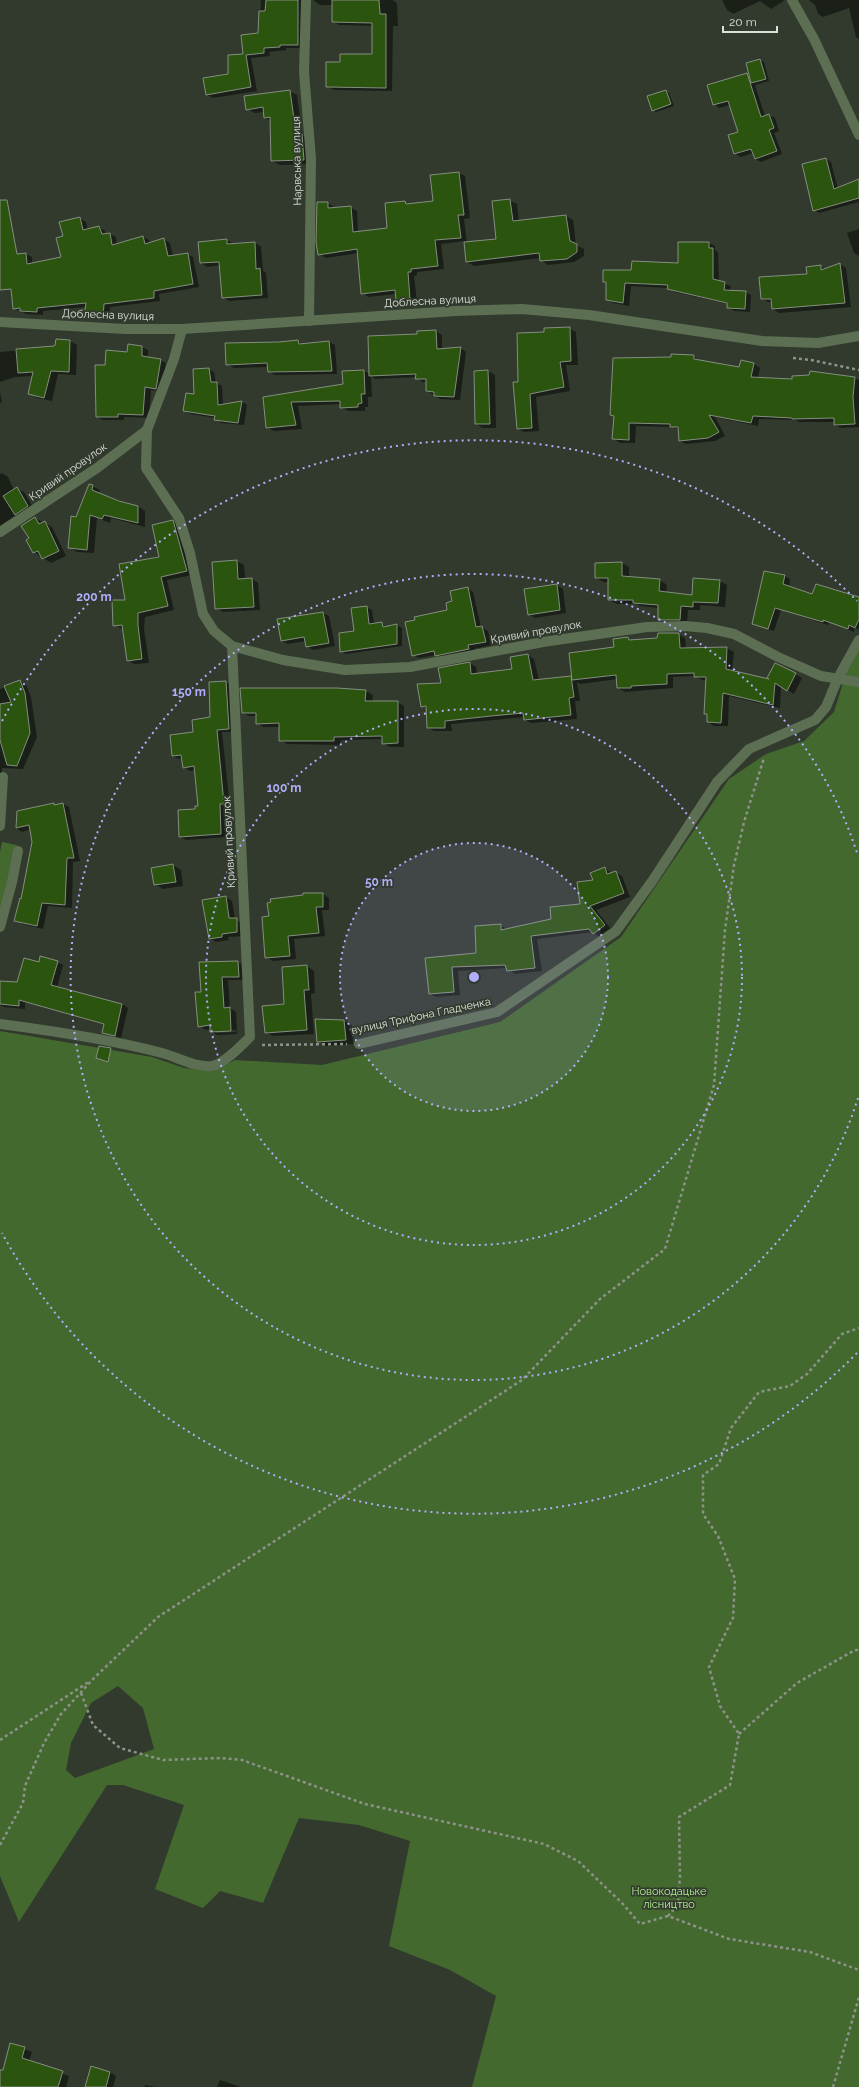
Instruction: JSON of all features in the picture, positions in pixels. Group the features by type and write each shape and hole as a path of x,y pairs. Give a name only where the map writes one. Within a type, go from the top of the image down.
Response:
{"street":[{"name":"Нарвська вулиця","path":"306,0 304,72 311,159 309,321"},
{"path":"792,0 814,39 859,134"},
{"name":"Доблесна вулиця","path":"0,322 126,329 182,329 456,311 522,309 589,315 762,342 818,343 859,336"},
{"name":"Кривий провулок","path":"182,329 174,359 147,430 146,468 179,518 190,553 203,614 214,631 232,646 283,660 345,670 410,667 543,642 647,627 685,626 707,628 734,634 778,657 821,676 859,682"},
{"name":"Кривий провулок","path":"0,532 97,468 147,430"},
{"name":"вулиця Трифона Гладченка","path":"359,1044 496,1012 616,931 653,880 717,782 749,749 815,720 826,707 838,678 859,640"},
{"name":"Кривий провулок","path":"232,646 250,1037"},
{"path":"0,826 3,777"},
{"path":"0,927 12,882 18,851"},
{"path":"0,1024 64,1033 162,1053 197,1064 213,1066 233,1053 250,1037"}],"path":[{"path":"789,357 859,370"},
{"path":"0,1845 23,1803 25,1786 44,1743 61,1714 94,1678 158,1617 522,1380 600,1299 665,1249 714,1085 725,930 734,865 758,774 766,754"},
{"name":"вулиця Трифона Гладченка","path":"250,1037 255,1045 359,1044"},
{"path":"739,1734 720,1706 709,1667 733,1618 735,1579 718,1536 703,1514 703,1475 720,1464 731,1428 759,1392 790,1386 807,1374 842,1334 859,1328"},
{"path":"81,1693 93,1725 120,1748 163,1760 221,1758 242,1760 364,1804 544,1844 578,1860 622,1903 640,1924 668,1916 678,1904 680,1876 679,1817 730,1786 739,1734 797,1684 855,1650 859,1650"},
{"path":"0,1740 94,1678"},
{"path":"668,1916 729,1939 810,1952 859,1970"},
{"path":"833,2087 859,1997"}],"green space":[{"name":"Новокодацьке лісництво","path":"859,648 859,2087 472,2087 496,1996 450,1970 389,1946 410,1841 359,1825 299,1818 263,1903 220,1891 203,1908 155,1889 184,1805 123,1785 107,1785 19,1922 0,1876 0,1031 152,1057 184,1068 214,1071 235,1060 322,1065 500,1022 621,937 729,779 766,754 804,741 834,712 848,667","holes":["118,1686 143,1708 154,1749 75,1778 66,1770 71,1743 91,1703"]},
{"path":"2,842 17,845 10,883 0,918 0,852"}],"building":[{"path":"266,0 298,0 298,45 280,45 280,47 264,48 264,53 246,55 251,87 206,95 203,78 228,74 228,55 243,54 241,35 258,33 259,11 265,11"},
{"path":"332,0 379,0 380,14 386,14 386,88 326,87 326,62 340,62 340,54 372,54 372,23 332,22"},
{"path":"760,59 766,79 751,83 746,63"},
{"path":"747,73 761,117 769,114 774,128 769,130 777,151 755,159 751,149 734,154 728,135 738,132 728,101 713,105 707,85"},
{"path":"290,90 296,134 302,134 304,160 271,161 270,117 264,118 263,107 246,110 244,96"},
{"path":"666,90 671,104 652,111 647,96"},
{"path":"826,158 834,189 859,179 859,198 813,211 802,164"},
{"path":"459,172 464,215 458,215 461,238 435,240 438,266 411,269 411,272 408,272 410,299 396,300 395,290 361,294 357,249 318,255 316,242 317,202 328,202 328,208 351,206 353,232 387,228 385,203 405,201 406,204 433,201 430,175"},
{"path":"510,199 513,221 566,215 570,241 577,244 577,252 567,259 540,261 539,253 466,262 464,242 496,239 492,201"},
{"path":"0,200 7,200 17,254 26,253 27,264 61,257 56,238 63,236 59,222 80,217 83,230 99,226 102,234 110,233 112,245 143,236 145,244 164,238 168,256 188,253 193,284 154,291 154,298 104,304 103,318 84,315 86,303 37,308 37,312 20,311 20,308 13,309 11,289 0,290"},
{"path":"227,239 227,244 255,242 256,269 260,268 262,295 222,298 219,262 200,263 198,242"},
{"path":"678,242 709,242 709,248 713,248 713,279 725,282 724,290 746,291 745,309 727,308 727,303 667,289 668,285 625,283 623,303 606,300 606,282 603,282 603,270 631,270 632,261 678,263"},
{"path":"840,263 845,303 772,309 771,299 761,299 759,277 807,274 806,267 821,265 821,270"},
{"path":"570,327 571,361 560,362 564,387 530,394 532,428 517,429 513,382 518,382 517,333 544,332 544,328"},
{"path":"436,330 437,349 461,347 454,397 434,396 434,392 426,391 426,379 415,379 416,374 369,376 368,336 417,334 417,331"},
{"path":"56,339 70,340 69,372 51,371 44,398 28,394 33,372 18,373 16,349 54,346"},
{"path":"298,340 299,344 329,341 332,371 268,372 267,363 226,365 225,343 279,342"},
{"path":"128,344 142,346 142,356 161,359 156,389 145,387 143,415 118,414 118,417 96,417 95,365 105,365 106,350 127,352"},
{"path":"671,354 694,355 694,359 739,367 741,360 754,363 751,377 792,379 792,376 809,375 810,371 855,377 853,397 855,424 834,425 834,418 792,419 753,416 751,423 709,415 719,432 708,438 679,441 678,427 670,427 670,424 629,423 629,440 612,439 614,416 610,415 613,358 671,357"},
{"path":"209,368 211,382 217,382 218,405 242,401 238,423 214,420 215,416 183,411 186,393 194,394 193,369"},
{"path":"364,370 365,394 361,394 362,403 358,404 358,407 340,408 340,401 291,402 296,425 266,428 263,397 343,384 342,371"},
{"path":"488,370 490,424 475,424 474,371"},
{"path":"89,484 93,485 92,490 119,501 138,506 138,523 104,515 102,519 90,515 87,550 68,548 71,516 76,517"},
{"path":"17,487 28,506 15,515 3,496"},
{"path":"35,517 39,524 45,521 59,551 42,559 38,551 33,553 26,540 29,538 21,526"},
{"path":"173,520 187,571 161,577 168,606 138,613 142,659 127,661 122,625 113,626 112,600 125,600 119,564 159,557 152,525"},
{"path":"237,560 238,579 252,578 254,607 215,609 212,562"},
{"path":"622,562 622,576 660,579 659,591 692,595 693,578 720,580 718,603 693,602 693,607 681,606 680,620 658,620 658,605 633,603 633,600 608,600 608,578 595,578 595,563"},
{"path":"764,571 785,575 783,584 812,594 816,584 859,597 859,619 855,628 849,625 848,629 823,620 823,622 775,608 768,629 752,624"},
{"path":"557,584 560,610 528,615 524,589"},
{"path":"468,587 476,627 482,626 486,642 468,645 469,649 435,656 434,651 412,656 405,622 415,620 414,617 447,610 446,603 452,601 450,591"},
{"path":"367,606 369,624 382,622 383,627 397,624 397,644 340,652 339,633 354,631 351,608"},
{"path":"323,612 329,643 306,647 304,637 281,641 277,619"},
{"path":"658,633 679,633 680,648 727,647 726,669 769,679 767,678 775,663 796,673 787,691 775,683 773,705 723,693 721,723 707,722 707,714 704,714 706,677 694,677 694,673 667,674 667,684 631,686 631,688 617,688 616,675 572,680 569,653 614,647 613,639 628,637 629,640 657,638"},
{"path":"528,654 533,680 571,676 574,697 569,698 571,715 524,720 523,713 445,721 445,728 427,728 426,706 421,707 417,684 441,683 438,668 470,662 471,674 512,669 510,657"},
{"path":"20,680 25,693 30,733 17,766 7,765 0,740 0,704 11,702 4,686"},
{"path":"226,681 229,729 217,730 224,804 220,804 221,834 179,837 178,810 195,809 195,806 198,806 194,766 183,768 181,755 172,756 170,735 193,732 192,720 210,717 209,682"},
{"path":"240,688 337,688 366,690 365,701 398,701 398,743 382,744 382,736 334,737 334,741 279,741 279,723 256,724 256,713 242,713"},
{"path":"54,803 54,805 63,803 74,858 67,858 65,905 42,903 37,926 14,921 20,898 21,899 32,842 29,825 16,828 17,811"},
{"path":"173,864 176,882 154,885 151,868"},
{"path":"605,867 607,874 616,871 624,893 590,906 605,925 593,934 589,929 531,936 535,968 507,971 505,965 452,967 454,992 429,994 425,958 476,953 475,926 501,924 501,930 551,919 550,907 580,904 577,882 593,880 590,873"},
{"path":"303,893 323,893 323,907 316,907 319,933 288,936 290,956 265,958 262,917 269,916 267,903 271,902 270,899 303,895"},
{"path":"226,896 229,918 237,918 237,932 222,934 222,937 209,939 202,900"},
{"path":"40,956 58,961 51,985 122,1004 115,1036 102,1033 104,1024 19,1000 19,1006 0,1004 0,981 17,982 24,958 39,962"},
{"path":"238,961 239,977 222,977 224,1008 230,1007 231,1031 210,1032 210,1025 198,1027 195,992 201,992 199,962"},
{"path":"307,965 309,990 304,990 307,1030 265,1033 262,1006 284,1004 282,967"},
{"path":"315,1019 344,1020 346,1040 317,1042"},
{"path":"99,1046 111,1048 108,1062 96,1058"},
{"path":"10,2043 25,2047 22,2058 63,2071 58,2087 0,2087 0,2070 3,2070"},
{"path":"91,2066 110,2072 106,2087 85,2087"}]}
